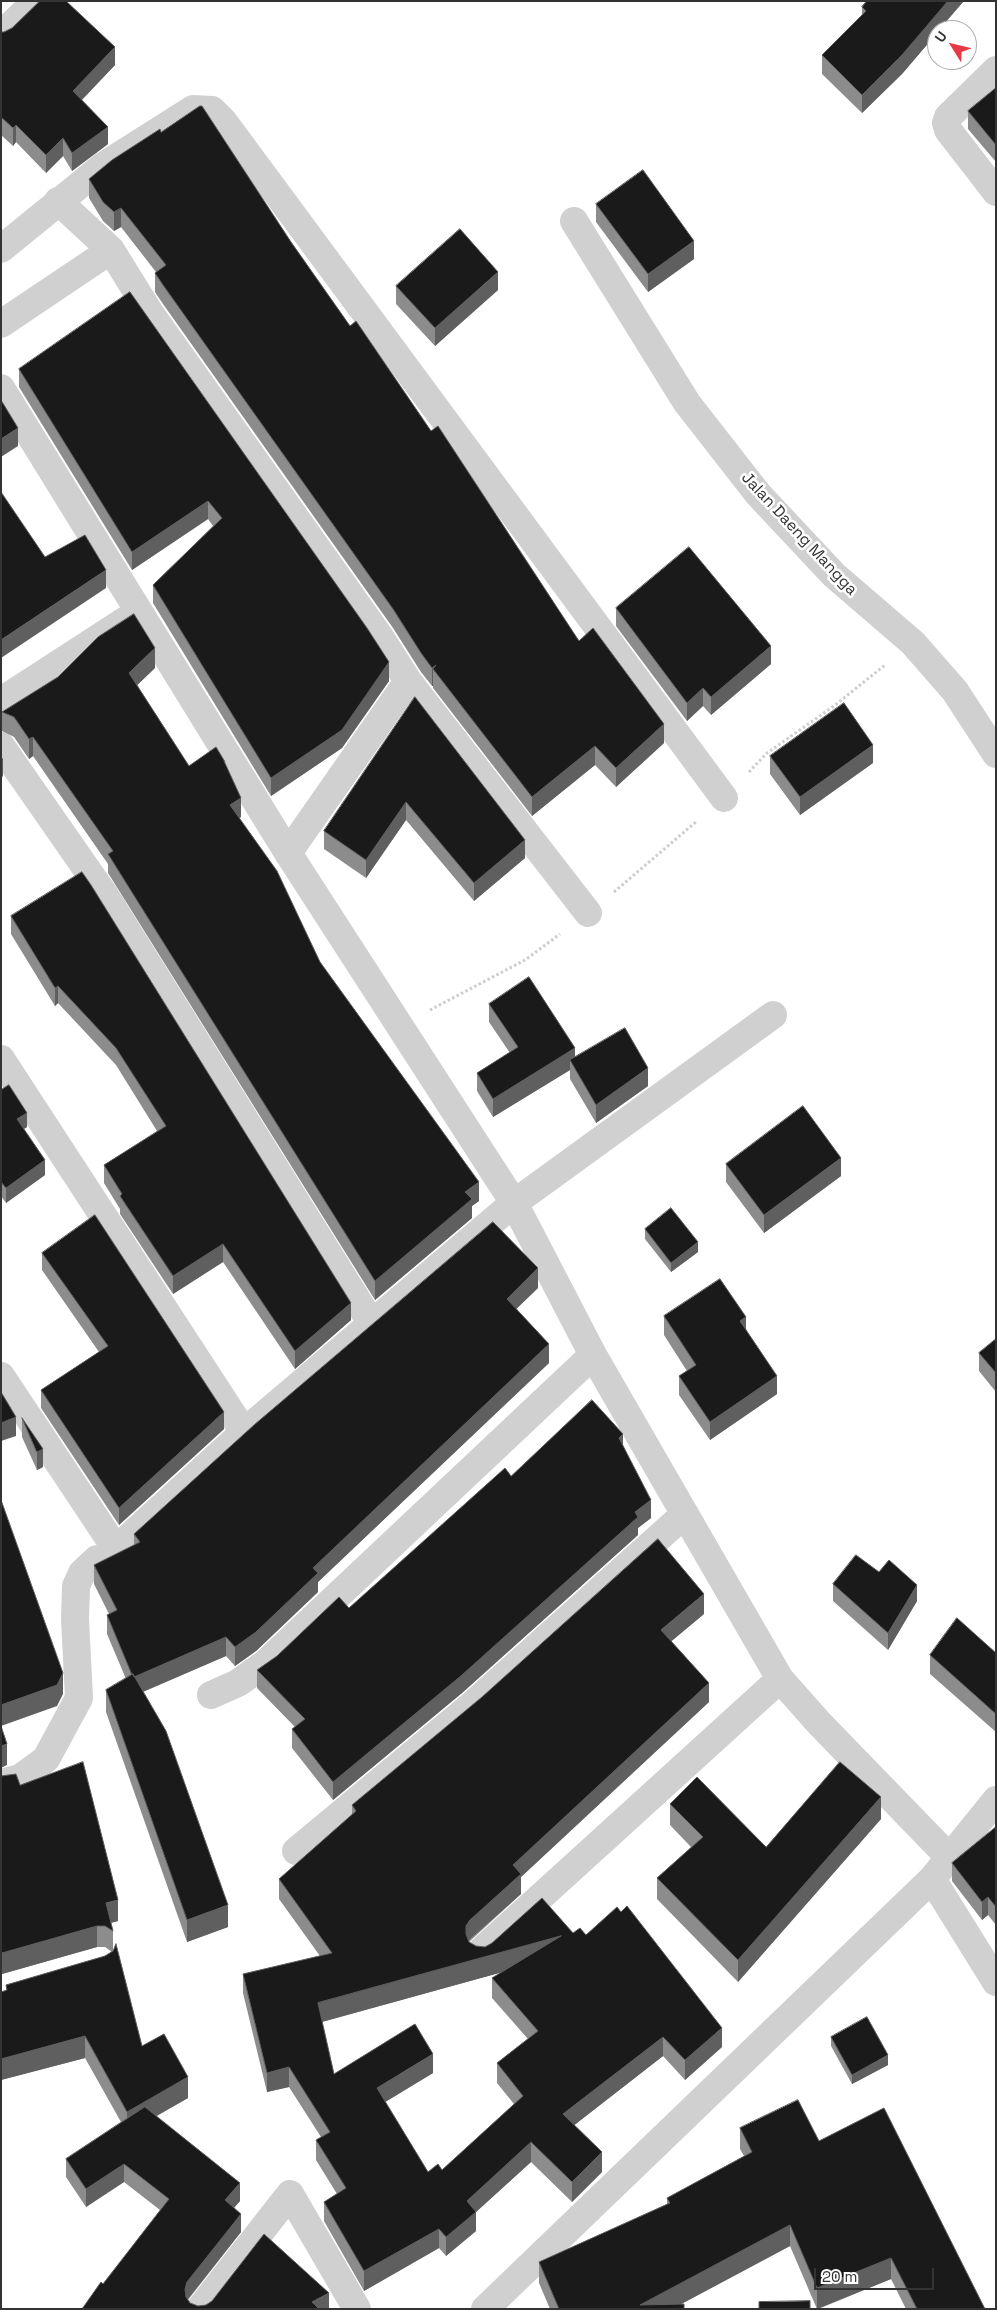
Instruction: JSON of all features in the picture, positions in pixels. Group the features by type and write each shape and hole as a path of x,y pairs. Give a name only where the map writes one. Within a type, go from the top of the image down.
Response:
{"street":[{"path":"1,34 36,1"},
{"path":"996,70 948,117 946,123 948,130 996,192"},
{"path":"1,249 103,166 193,109 212,110 235,138 724,798"},
{"path":"58,201 111,250 150,313 380,637 408,681 588,913"},
{"name":"Jalan Daeng Mangga","path":"574,221 687,403 758,494 834,575 912,643 955,691 996,754"},
{"path":"1,324 111,250"},
{"path":"1,388 288,852 514,1203 594,1356 780,1679 819,1724 948,1856"},
{"path":"1,701 140,611"},
{"path":"288,852 408,681"},
{"path":"1,746 104,894 372,1324"},
{"path":"1,1376 116,1549 244,1432 514,1203 773,1015"},
{"path":"1,1059 244,1432"},
{"path":"211,1695 238,1683 266,1663 594,1356"},
{"path":"296,1851 472,1704 684,1514"},
{"path":"1,1783 20,1778 46,1759 80,1698 75,1619 76,1586 82,1574 97,1559"},
{"path":"481,1951 780,1679"},
{"path":"485,2309 932,1879 948,1856 996,1800"},
{"path":"932,1879 996,1982"},
{"path":"200,2309 290,2194 357,2309"}],"path":[{"path":"724,798 767,753 834,706 912,643"}],"building":[{"path":"40,1 66,1 115,47 73,91 108,127 72,153 63,138 46,155 16,125 13,128 1,117 1,32 12,28"},
{"path":"867,1 948,1 932,20 927,20 927,26 902,55 862,95 822,55 866,11 862,7"},
{"path":"996,88 996,145 968,111"},
{"path":"202,106 291,242 350,326 356,321 431,431 438,426 579,641 593,628 664,724 616,768 595,746 532,797 433,669 436,665 432,668 421,653 393,609 163,285 155,273 166,265 121,208 114,212 103,202 89,179 112,160 160,129 161,132"},
{"path":"643,170 694,241 648,274 596,204"},
{"path":"460,229 498,272 435,328 396,286"},
{"path":"130,292 389,662 342,730 271,778 153,585 222,518 208,501 132,552 19,369"},
{"path":"1,400 18,428 1,439"},
{"path":"1,492 45,557 85,535 106,570 1,640"},
{"path":"689,547 771,646 711,697 703,688 687,703 616,608"},
{"path":"134,614 155,648 129,673 189,766 216,747 241,798 230,805 277,871 320,962 479,1182 465,1192 472,1199 375,1281 108,854 113,851 33,737 29,739 14,717 2,712 58,677 98,637"},
{"path":"415,697 525,840 474,883 406,802 366,860 324,831"},
{"path":"844,703 873,745 800,797 770,756"},
{"path":"82,872 351,1303 295,1351 223,1244 173,1276 120,1196 122,1194 104,1165 166,1126 116,1048 58,986 55,988 11,916"},
{"path":"529,977 575,1048 493,1099 477,1073 518,1047 489,1004"},
{"path":"625,1028 648,1068 596,1105 570,1060"},
{"path":"9,1085 27,1113 17,1119 45,1160 6,1188 1,1182 1,1090"},
{"path":"803,1106 841,1158 764,1215 726,1164"},
{"path":"671,1208 698,1242 671,1263 645,1229"},
{"path":"95,1215 224,1412 119,1508 41,1390 108,1346 42,1253"},
{"path":"493,1222 538,1268 507,1299 549,1344 313,1568 318,1573 256,1632 235,1647 226,1637 134,1677 107,1615 117,1610 94,1565 140,1542 134,1534 254,1425"},
{"path":"720,1279 746,1317 740,1321 777,1376 710,1422 679,1376 696,1365 664,1316"},
{"path":"996,1339 996,1373 979,1353"},
{"path":"1,1392 16,1417 1,1423"},
{"path":"592,1400 623,1434 619,1438 651,1500 635,1512 638,1517 462,1675 333,1782 292,1729 305,1719 257,1670 277,1656 339,1597 349,1608 505,1468 511,1476"},
{"path":"22,1418 43,1449 37,1452"},
{"path":"1,1500 63,1673 57,1685 1,1705"},
{"path":"658,1539 704,1594 661,1630 709,1683 513,1865 521,1874 470,1920 466,1926 466,1934 469,1942 476,1946 485,1947 492,1943 542,1898 573,1933 580,1928 586,1935 617,1907 621,1912 627,1906 722,2028 685,2060 663,2037 563,2114 602,2152 572,2182 531,2142 467,2201 476,2212 446,2237 439,2229 364,2271 324,2202 346,2188 316,2140 330,2132 289,2067 267,2073 243,1974 332,1953 279,1879 356,1811 352,1805 482,1697","holes":["561,1936 492,1978 538,2031 497,2063 523,2096 442,2170 438,2164 428,2172 377,2088 433,2054 415,2024 334,2074 318,2003"]},
{"path":"856,1555 879,1572 889,1560 917,1585 888,1633 833,1584"},
{"path":"957,1618 996,1653 996,1714 930,1655"},
{"path":"133,1674 166,1731 228,1905 187,1920 106,1690"},
{"path":"1,1726 7,1744 1,1746"},
{"path":"83,1762 118,1900 106,1903 113,1931 105,1926 97,1926 2,1953 1,1776 16,1774 20,1785"},
{"path":"840,1762 881,1797 738,1960 657,1878 703,1837 670,1804 697,1777 766,1847"},
{"path":"996,1827 996,1907 988,1897 982,1902 952,1863"},
{"path":"116,1944 142,2046 164,2034 188,2077 127,2112 85,2036 1,2059 1,1992 7,1990 6,1985 105,1956 113,1951"},
{"path":"867,2017 888,2055 852,2075 831,2037"},
{"path":"798,2100 819,2141 884,2108 985,2309 917,2309 891,2258 817,2288 790,2225 640,2305 684,2304 684,2309 559,2309 539,2262 670,2203 667,2198 752,2152 740,2128"},
{"path":"145,2107 240,2183 225,2200 241,2214 187,2282 185,2289 186,2297 190,2303 198,2306 206,2305 212,2301 264,2234 329,2293 312,2302 319,2309 82,2309 101,2282 103,2284 169,2199 124,2164 86,2189 66,2159"},
{"path":"810,2301 810,2309 759,2309 759,2302"}]}
